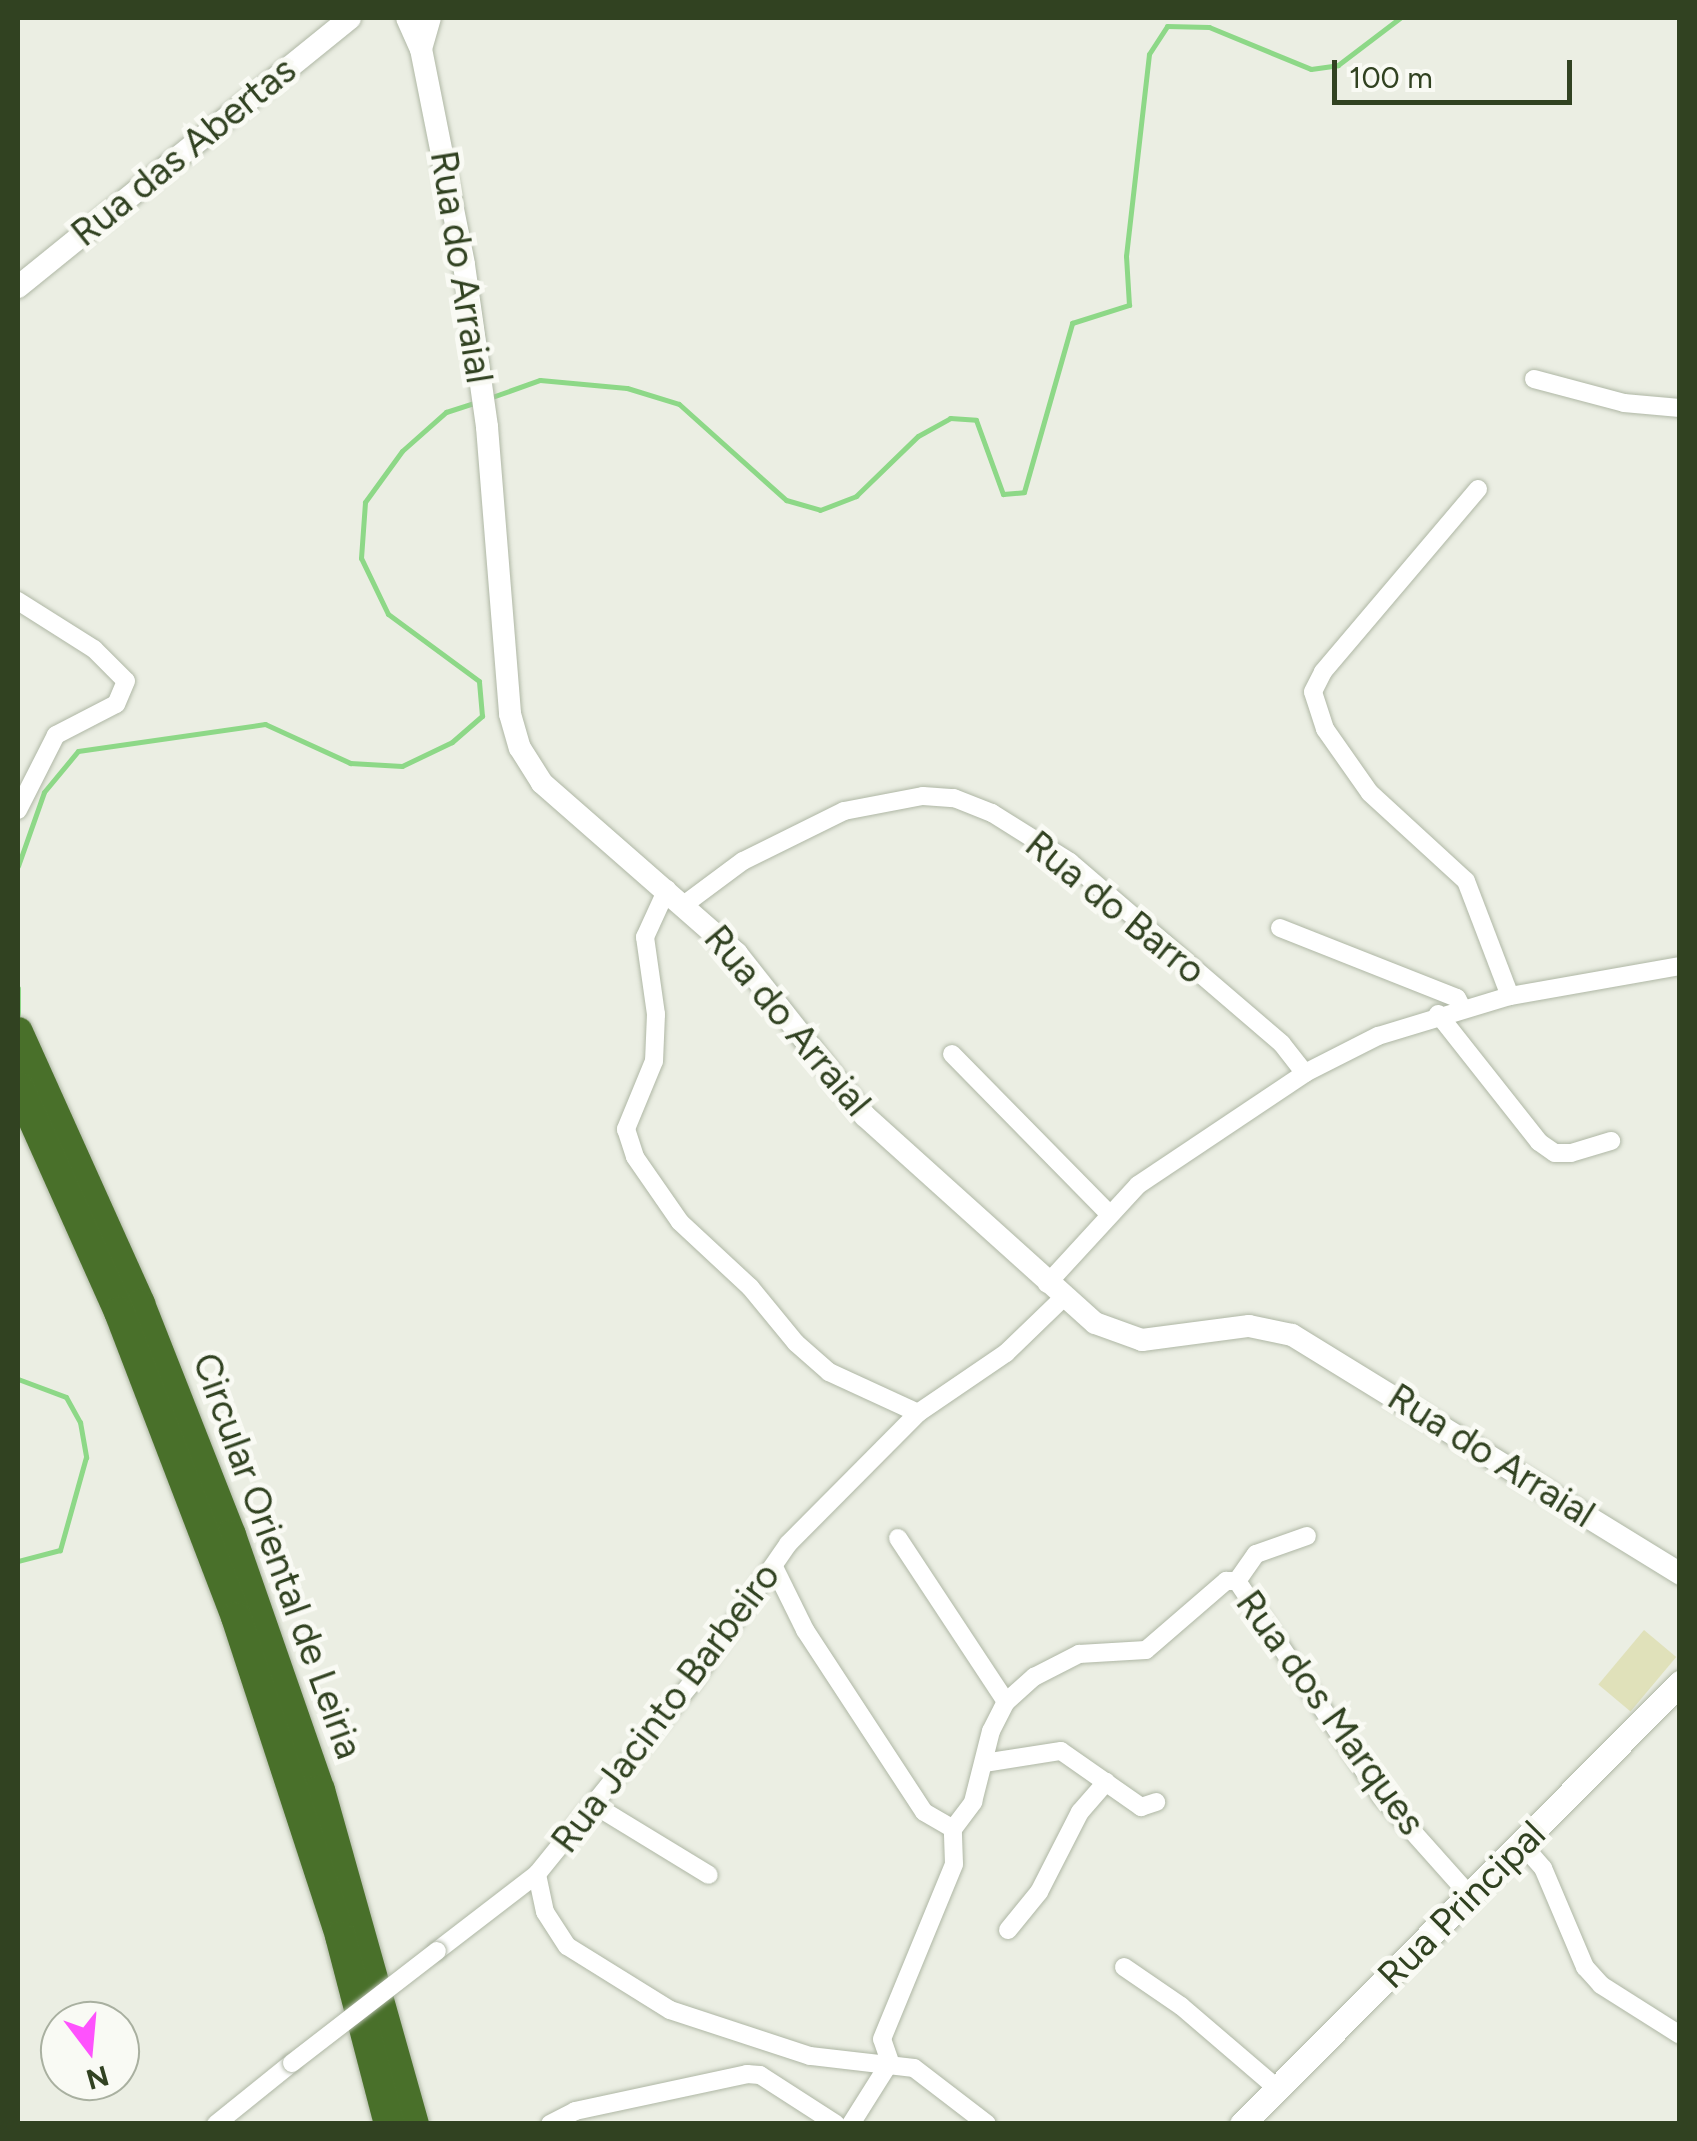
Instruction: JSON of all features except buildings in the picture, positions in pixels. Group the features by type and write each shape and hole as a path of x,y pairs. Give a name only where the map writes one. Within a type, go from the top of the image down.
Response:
{"highway":[{"name":"Circular Oriental de Leiria","path":"18,1032 305,1743 414,2124"},
{"name":"Circular Oriental de Leiria","path":"18,1086 130,1308 292,1784 389,2124"}],"main road":[{"name":"Rua Principal","path":"1242,2124 1680,1683"}],"street":[{"name":"Rua das Abertas","path":"18,287 350,18"},
{"name":"Rua do Arraial","path":"407,18 421,49 482,388 509,706 520,748 550,792 676,896 758,976 865,1116 1055,1291 1105,1330 1132,1339 1249,1326 1292,1336 1680,1574"},
{"name":"Rua do Arraial","path":"421,49 430,18"},
{"path":"1534,379 1624,403 1680,408"},
{"path":"1478,489 1323,672 1313,692 1324,729 1370,793 1466,881 1510,996"},
{"path":"18,601 94,649 126,681 116,704 56,735 18,810"},
{"name":"Rua do Barro","path":"676,896 844,811 923,796 954,798 992,813 1070,862 1282,1044 1305,1073"},
{"path":"676,896 645,937 654,1061 626,1129 635,1157 680,1222 750,1287 796,1343 829,1372 918,1412"},
{"path":"1280,928 1457,998 1462,1008"},
{"name":"Rua Jacinto Barbeiro","path":"987,2124 914,2068 890,2062 810,2056 670,2010 567,1946 545,1912 537,1874 596,1806 775,1569 788,1544 918,1412 1006,1353 1055,1291 1107,1212 1305,1073 1438,1014 1510,996 1680,966"},
{"path":"1438,1014 1539,1142 1556,1154 1611,1140"},
{"path":"952,1054 1107,1212"},
{"path":"1237,1581 1256,1554 1306,1536"},
{"path":"850,2124 890,2062 882,2039 954,1864 953,1829 973,1802 1006,1702 898,1538"},
{"path":"775,1569 805,1630 924,1812 953,1829"},
{"name":"Rua dos Marques","path":"1006,1702 1055,1662 1146,1650 1226,1581 1237,1581 1381,1796 1471,1896"},
{"path":"984,1763 1061,1751 1141,1807 1156,1802"},
{"path":"1008,1930 1040,1892 1080,1812 1106,1782"},
{"path":"596,1806 708,1875"},
{"path":"1522,1844 1543,1868 1584,1967 1600,1985 1680,2035"},
{"path":"216,2124 537,1874"},
{"path":"1124,1967 1181,2006 1279,2090"},
{"path":"550,2124 575,2111 747,2074 760,2076 836,2124"}],"green space":[{"path":"1644,1630 1676,1657 1631,1711 1598,1684"}],"waterway":[{"path":"492,397 540,380 627,388 679,404 786,500 820,510 856,496 918,436 950,418 976,420 1003,494 1024,492 1072,323 1129,305 1126,256 1149,54 1167,26 1209,27 1311,69 1338,65 1400,18"},
{"path":"18,866 44,792 78,751 265,724 350,763 402,766 452,742 482,716 479,681 388,614 361,558 365,502 402,451 446,412 477,402"},
{"path":"18,988 18,1015"},
{"path":"18,1379 66,1397 80,1422 86,1457 60,1550 18,1561"}]}
